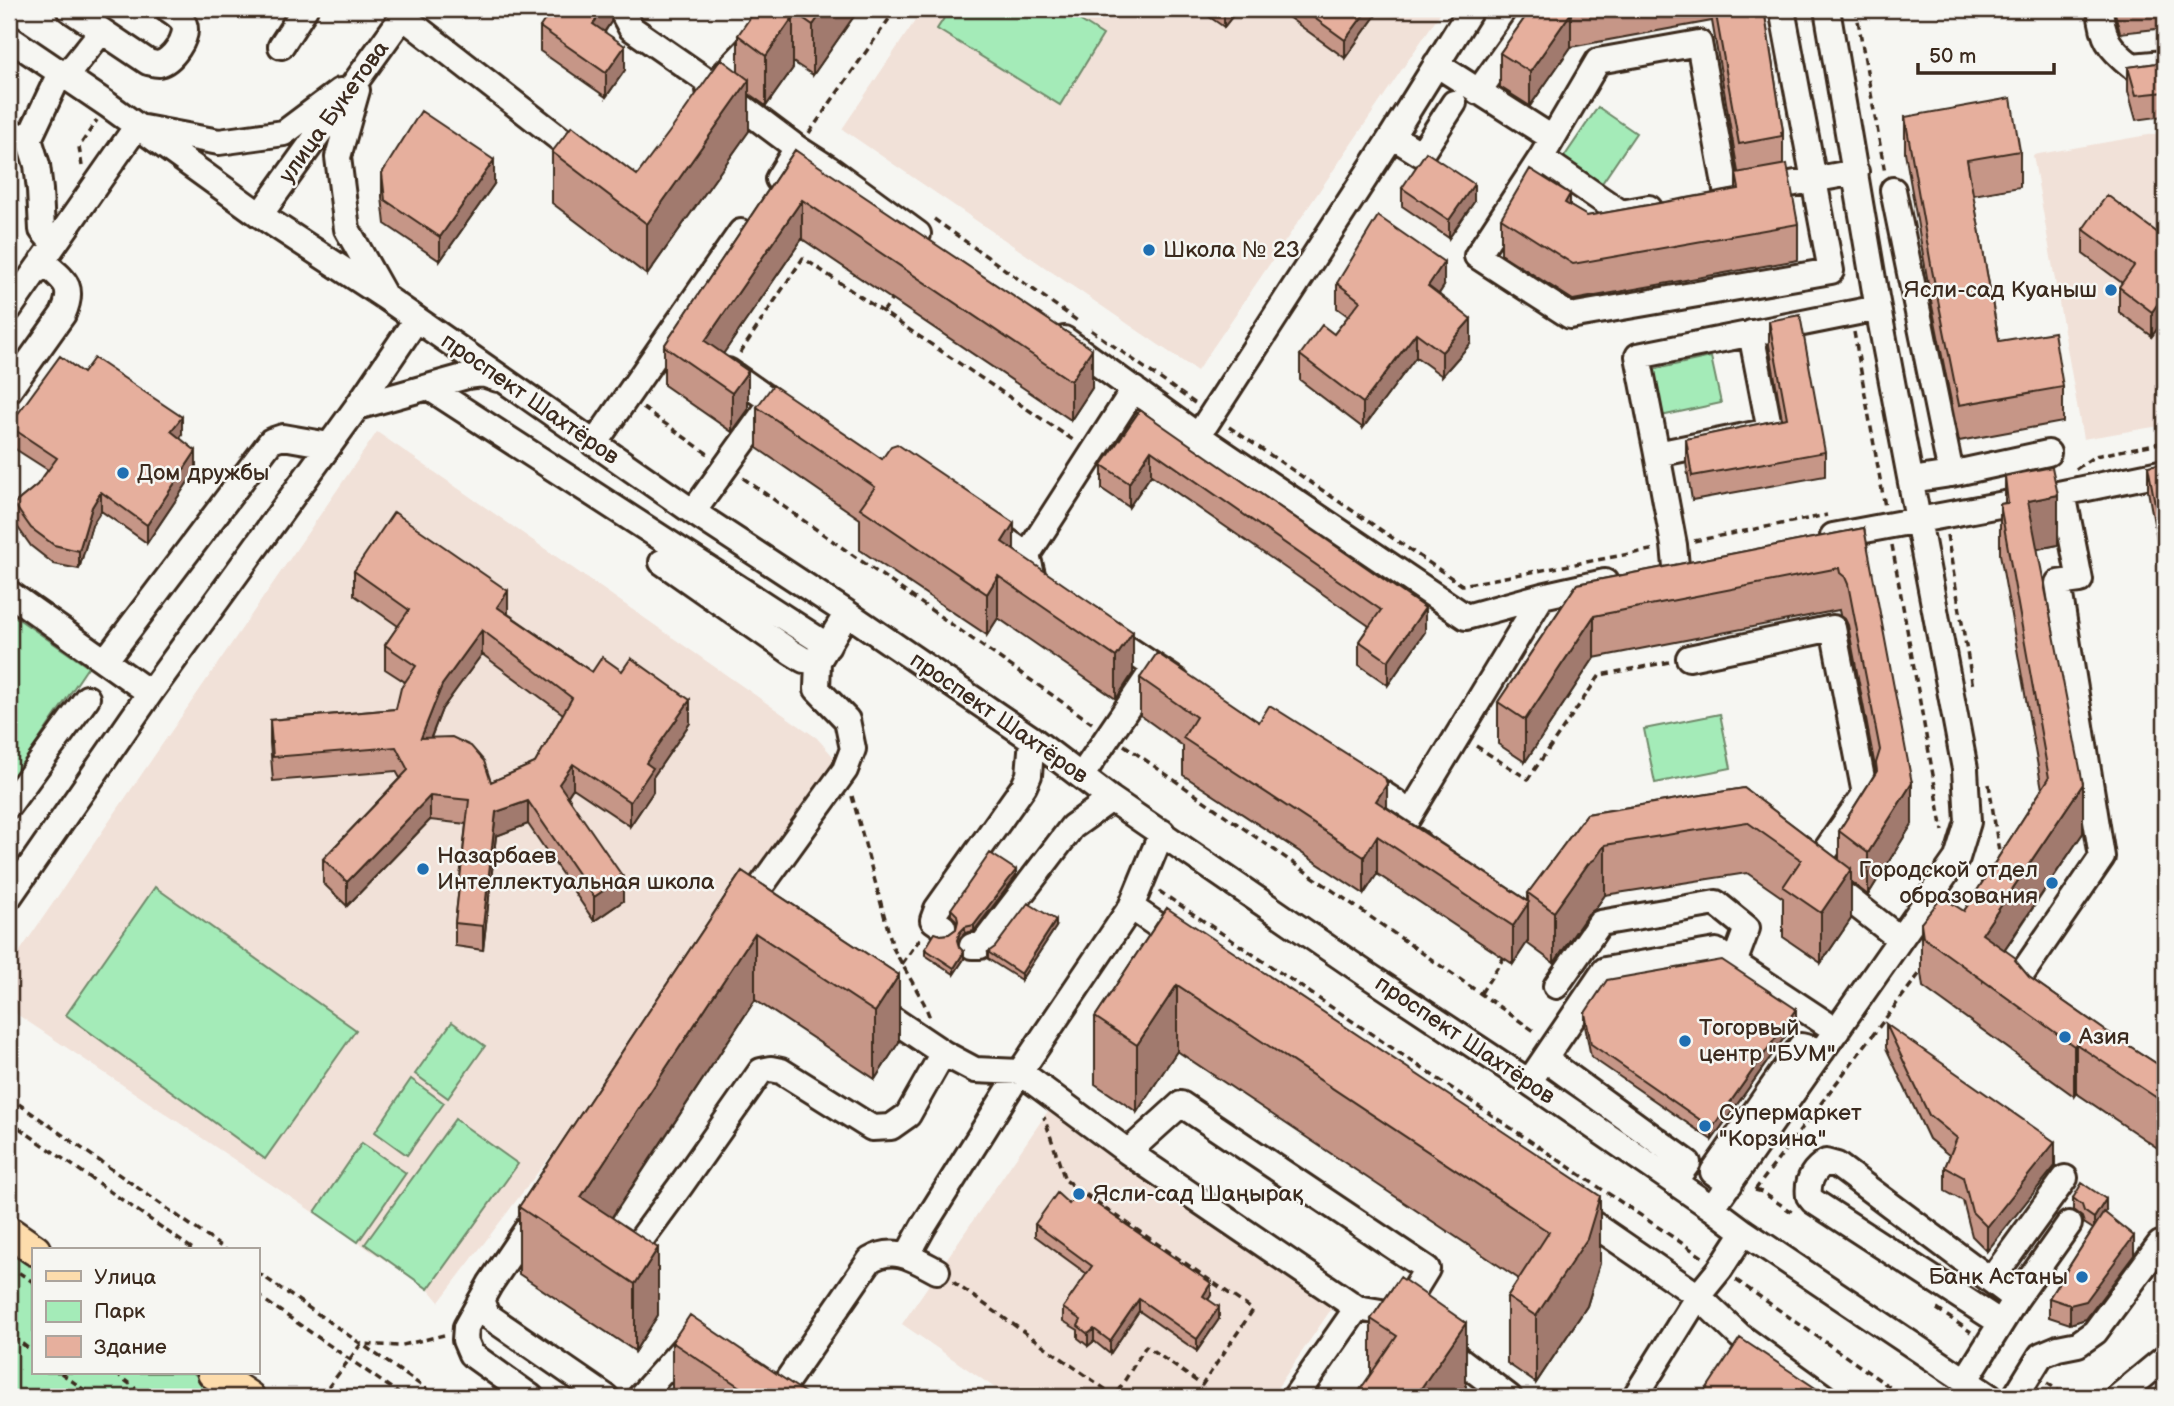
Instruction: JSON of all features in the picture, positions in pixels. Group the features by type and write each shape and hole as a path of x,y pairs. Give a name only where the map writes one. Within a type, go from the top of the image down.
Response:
{"main road":[{"path":"9,1233 32,1248"},
{"path":"214,1374 249,1397"}],"street":[{"path":"69,9 148,62 160,64 170,57 185,36 185,25 168,9"},
{"path":"281,46 306,9"},
{"path":"628,9 625,17 631,27 937,247"},
{"path":"697,107 713,85 786,9"},
{"path":"1198,436 1471,9"},
{"path":"1478,92 1537,9"},
{"path":"1727,195 1699,43 1598,61 1477,256 1570,316 1831,271 1782,9"},
{"path":"1712,1208 1730,1184 1779,1095 1830,1041 1957,858 1968,822 1965,769 1878,308 1828,9"},
{"path":"2100,9 2102,31 2113,51 2132,66 2165,63"},
{"path":"405,12 601,171"},
{"name":"улица Букетова","path":"260,215 405,12"},
{"path":"9,390 63,314 69,292 67,283 48,253 42,230 37,165 19,136 62,75 101,32"},
{"name":"проспект Шахтёров","path":"9,38 108,105 260,215 385,297 692,512 1032,739 1111,799 1990,1397"},
{"path":"1436,64 1478,92 1621,213 1674,204"},
{"path":"9,309 136,126 219,142 284,133 360,76"},
{"path":"360,76 338,157 347,229 385,297"},
{"path":"1392,136 1421,154 1454,103"},
{"path":"768,194 797,148"},
{"path":"1700,200 1856,172"},
{"path":"1889,182 1951,474"},
{"path":"594,444 752,216"},
{"path":"1675,556 1638,356 1878,308"},
{"path":"9,897 150,693 357,407 416,320"},
{"path":"1045,325 1198,436 1466,617 1622,578"},
{"path":"1657,454 1770,431 1751,333"},
{"path":"728,371 793,416"},
{"path":"357,407 483,374 505,380"},
{"path":"428,387 823,654"},
{"path":"1027,555 1134,390"},
{"path":"692,512 772,402"},
{"path":"105,661 271,441 283,437 329,445"},
{"path":"1910,480 2048,453"},
{"path":"1809,541 2165,472"},
{"path":"2046,1011 2013,987 2102,857 2058,583 2080,580 2063,493"},
{"path":"972,516 1027,555 1035,586 1057,600"},
{"path":"1649,572 1675,556 1703,561"},
{"path":"662,562 804,660 823,654"},
{"path":"9,593 150,693"},
{"path":"1403,825 1542,596"},
{"path":"761,933 734,923 845,770 853,748 848,720 817,689 823,654 847,613"},
{"path":"1090,623 1189,690"},
{"path":"1689,658 1833,628 1865,793 1812,870"},
{"path":"1082,775 1155,667"},
{"path":"9,805 87,698"},
{"path":"938,924 937,909 1024,786 1029,775 1032,739"},
{"path":"1340,766 1397,803 1406,835 1440,857"},
{"path":"972,946 984,944 1072,827 1111,799"},
{"path":"907,1256 1020,1072 1131,907 1162,832"},
{"path":"1792,855 1900,939"},
{"path":"1556,986 1600,923 1716,903 1747,928 1734,962"},
{"path":"1131,907 1199,954"},
{"path":"1529,1082 1605,970 1716,951 1734,962 1830,1041"},
{"path":"852,993 943,1053 975,1070 1020,1072 1128,1152 1357,1308 1399,1315 1509,1397"},
{"path":"1549,1052 1688,1163 1674,1182"},
{"path":"618,1271 761,1071 781,1071 872,1128 891,1127 908,1115 943,1053"},
{"path":"1128,1152 1181,1104 1427,1269 1399,1315"},
{"path":"2001,1323 1813,1201 1809,1196 1810,1179 1817,1167 1826,1163 1837,1165 2016,1299"},
{"path":"1991,1280 2065,1178"},
{"path":"531,1397 471,1354 465,1340 466,1327 552,1192"},
{"path":"1551,1195 1698,1296 1734,1346 1825,1397"},
{"path":"1965,1381 2016,1299 2069,1224"},
{"path":"1635,1397 1698,1296 1720,1269 1744,1232"},
{"path":"2015,1397 2040,1355 2078,1344 2095,1332 2160,1244"},
{"path":"780,1386 870,1260 883,1252 907,1256 937,1271"},
{"path":"481,1300 486,1315 606,1397"},
{"path":"1295,1397 1357,1308"},
{"path":"640,1397 690,1341 699,1338 715,1339"},
{"path":"2118,1397 2165,1358"}],"path":[{"path":"797,148 896,9"},
{"path":"1856,9 1889,182"},
{"path":"932,218 1211,415 1462,585 1675,556 1836,513"},
{"path":"728,371 803,258 1093,453"},
{"path":"883,312 897,292"},
{"path":"627,397 1481,993 1549,1052"},
{"path":"1876,505 1895,504"},
{"path":"1943,515 1974,692"},
{"path":"1459,734 1528,779 1600,675 1689,658"},
{"path":"845,770 893,948 924,1003 943,1053"},
{"path":"1989,784 2000,860"},
{"path":"1142,879 1720,1269 1904,1397"},
{"path":"902,965 938,924"},
{"path":"1481,993 1509,950"},
{"path":"1755,1190 1925,967"},
{"path":"937,1271 1115,1396 1146,1346 1202,1385 1253,1310 1065,1180 1044,1117 1007,1093"},
{"path":"9,1097 223,1248"},
{"path":"9,1121 191,1248"},
{"path":"9,1266 32,1281"},
{"path":"259,1273 438,1397"},
{"path":"259,1296 404,1397"},
{"path":"9,1325 10,1336 32,1351"},
{"path":"361,1344 399,1346 466,1327"},
{"path":"321,1397 361,1344"},
{"path":"62,1374 94,1397"},
{"path":"116,1374 147,1397"},
{"path":"9,1393 15,1397"}],"shaded area":[{"name":"Школа № 23","path":"923,9 1443,9 1197,371 842,129"},
{"name":"Ясли-сад Куаныш","path":"2165,132 2165,425 2083,439 2033,155"},
{"name":"Назарбаев Интеллектуальная школа","path":"377,432 817,738 845,770 439,1302 428,1289 9,1009 9,967"},
{"name":"Ясли-сад Шаңырақ","path":"1048,1111 1332,1308 1271,1397 1008,1397 902,1324"}],"green space":[{"path":"950,9 1062,9 1103,35 1060,105 937,29"},
{"path":"1598,107 1636,133 1598,189 1560,163"},
{"path":"1711,357 1721,403 1661,416 1651,370"},
{"path":"14,616 88,667 11,781 9,624"},
{"path":"1720,714 1731,768 1655,783 1644,729"},
{"path":"155,887 356,1030 265,1159 66,1015"},
{"path":"452,1022 485,1046 448,1098 415,1074"},
{"path":"411,1079 444,1103 407,1155 375,1132"},
{"path":"455,1119 518,1164 428,1289 365,1244"},
{"path":"362,1143 406,1173 358,1242 315,1212"},
{"path":"9,1244 32,1260 32,1374 194,1374 228,1397 9,1397"}],"building":[{"path":"552,9 604,9 593,24 625,46 606,73 540,27"},
{"path":"758,9 781,9 793,17 766,56 738,35"},
{"path":"790,9 824,9 813,25"},
{"path":"1302,9 1368,9 1345,40"},
{"path":"1531,9 1593,9 1571,13 1530,72 1500,53"},
{"path":"1715,9 1764,9 1782,136 1739,144"},
{"path":"721,59 749,80 647,224 552,152 572,126 637,175"},
{"path":"2165,62 2165,92 2136,95 2128,67"},
{"path":"2011,98 2020,151 1967,160 1999,341 2054,332 2063,387 1959,405 1905,117"},
{"path":"421,111 494,160 440,237 385,200 382,173"},
{"path":"795,150 1092,349 1071,381 802,200 705,341 748,371 732,393 664,346"},
{"path":"1426,152 1474,184 1449,220 1402,188"},
{"path":"1787,164 1798,224 1573,264 1501,218 1530,169 1570,194 1565,203 1587,216 1739,189 1736,173"},
{"path":"2107,195 2158,233 2165,223 2165,293 2152,312 2119,287 2134,266 2083,229"},
{"path":"1378,216 1444,262 1428,286 1471,319 1442,352 1416,333 1363,403 1300,355 1322,325 1334,334 1360,301 1337,283"},
{"path":"1800,315 1825,452 1692,476 1686,439 1787,418 1769,321"},
{"name":"Дом дружбы","path":"60,356 83,373 94,358 182,417 171,431 196,451 147,525 101,492 92,507 79,551 54,545 31,528 14,504 37,485 57,458 9,426"},
{"path":"773,385 882,459 891,446 897,444 1014,523 1002,542 1133,632 1116,657 998,576 987,594 860,508 875,487 757,407"},
{"path":"1140,410 1425,608 1388,661 1359,641 1381,610 1151,450 1129,483 1102,465"},
{"path":"2165,463 2165,558 2148,466"},
{"path":"2052,467 2058,495 2028,501 2083,784 1982,934 2016,958 2029,977 2165,1069 2165,1106 2076,1044 2074,1046 1923,937 1921,923 1942,897 1964,911 2049,778 2000,504 2008,503 2005,476"},
{"path":"394,512 508,591 497,607 592,672 602,657 622,671 631,658 690,700 646,763 653,768 630,802 573,764 559,784 623,877 594,897 528,801 496,812 483,926 455,923 469,800 430,796 347,882 323,859 408,770 396,747 273,757 270,720 396,709 401,688 416,666 385,645 409,610 354,571","holes":["482,630 572,698 535,763 491,782 484,761 471,746 452,737 421,738 442,685"]},
{"path":"1864,528 1912,783 1868,853 1839,831 1877,771 1876,763 1880,750 1848,584 1839,568 1594,616 1525,720 1498,702 1577,584"},
{"path":"1157,653 1259,722 1271,706 1385,778 1387,784 1376,801 1529,902 1513,926 1377,836 1364,857 1183,738 1196,717 1140,678"},
{"path":"1744,788 1851,869 1821,913 1783,887 1801,860 1747,822 1605,845 1554,912 1528,893 1587,814"},
{"path":"990,853 1016,870 974,925 965,927 960,932 957,940 964,952 954,968 925,949 935,933 949,934 956,929 957,915 951,909"},
{"path":"742,871 899,975 875,1012 755,933 581,1197 658,1248 635,1284 519,1207"},
{"path":"1028,903 1056,920 1021,974 988,952 995,947"},
{"path":"1167,908 1600,1196 1587,1239 1536,1316 1507,1297 1549,1232 1177,985 1137,1045 1095,1017"},
{"name":"Тогорвый центр \"БУМ\"","path":"1722,960 1796,1009 1712,1128 1591,1044 1585,1013 1607,980"},
{"path":"1886,1024 2055,1142 1987,1227 1972,1212 1963,1177 1945,1167 1957,1138 1929,1115"},
{"path":"2082,1183 2106,1199 2094,1218 2073,1198"},
{"path":"1079,1192 1211,1283 1203,1296 1219,1307 1197,1339 1139,1299 1110,1341 1094,1329 1088,1334 1078,1326 1081,1320 1063,1308 1092,1266 1035,1224 1057,1193 1069,1204"},
{"path":"2104,1212 2134,1236 2086,1301 2070,1305 2049,1298"},
{"path":"1400,1277 1466,1323 1415,1397 1355,1397 1397,1336 1371,1319"},
{"path":"690,1315 811,1397 755,1397 672,1342"},
{"path":"1740,1338 1829,1397 1701,1397"}],"place":[{"name":"Школа № 23","path":"1149,250"},
{"name":"Ясли-сад Куаныш","path":"2111,290"},
{"name":"Дом дружбы","path":"123,473"},
{"name":"Назарбаев Интеллектуальная школа","path":"423,869"},
{"name":"Городской отдел образования","path":"2052,883"},
{"name":"Азия","path":"2065,1037"},
{"name":"Тогорвый центр \"БУМ\"","path":"1685,1041"},
{"name":"Супермаркет \"Корзина\"","path":"1705,1126"},
{"name":"Ясли-сад Шаңырақ","path":"1079,1194"},
{"name":"Банк Астаны","path":"2082,1277"}]}
